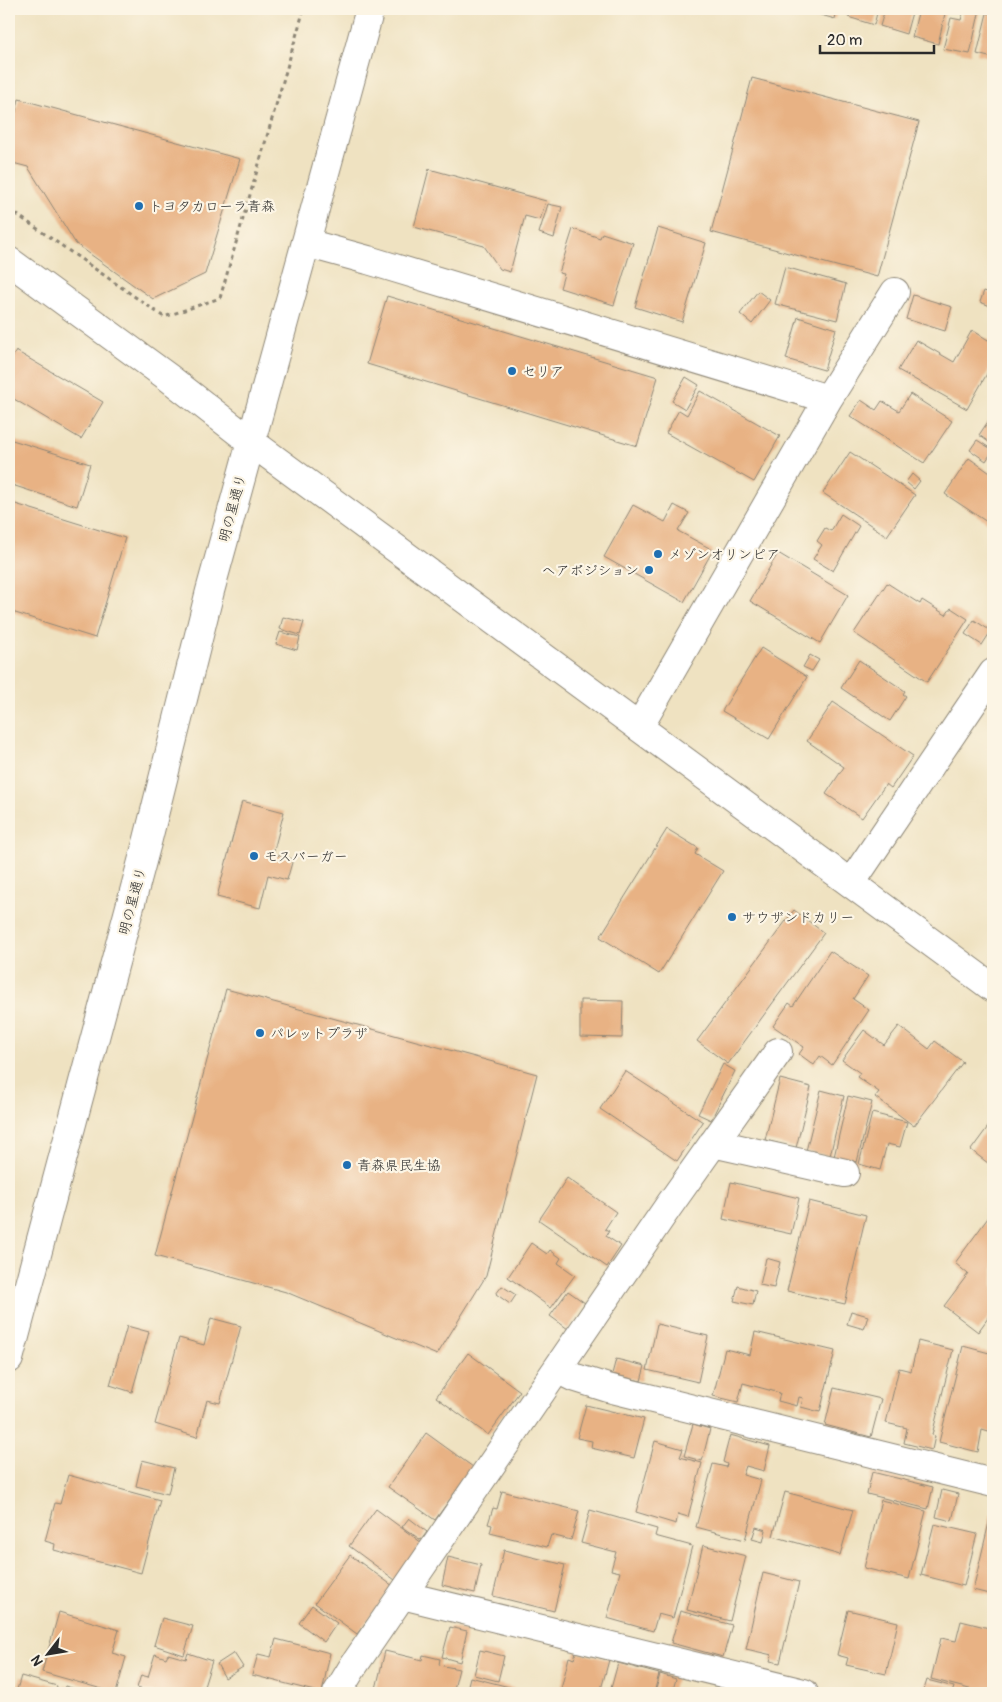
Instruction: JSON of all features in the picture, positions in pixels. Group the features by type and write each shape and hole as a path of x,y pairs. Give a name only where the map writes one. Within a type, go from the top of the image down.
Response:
{"street":[{"name":"明の星通り","path":"9,1359 148,839 210,591 250,441 370,9"},
{"path":"306,243 828,399"},
{"path":"9,261 169,378 250,441 993,988"},
{"path":"639,727 828,399 895,292"},
{"path":"851,883 993,673"},
{"path":"337,1693 354,1665 557,1369 778,1052"},
{"path":"713,1143 844,1173"},
{"path":"557,1369 573,1377 608,1388 993,1483"},
{"path":"402,1595 804,1693"}],"path":[{"path":"9,209 164,316 220,298 304,9"}],"building":[{"path":"800,9 837,9 835,19"},
{"path":"850,9 878,9 874,25 848,17"},
{"path":"885,9 913,9 906,34 880,26"},
{"path":"919,9 946,9 938,44 912,37"},
{"path":"964,9 980,9 970,54 943,49 951,18 961,20"},
{"path":"987,13 993,14 993,58 977,54"},
{"path":"752,78 919,122 877,277 711,232"},
{"name":"トヨタカローラ青森","path":"19,99 240,159 205,274 153,299 76,244 28,167 9,162 9,140"},
{"path":"429,169 546,201 540,220 525,216 510,272 500,269 484,246 414,227"},
{"path":"548,204 562,207 554,238 539,233"},
{"path":"658,228 706,243 682,322 635,307"},
{"path":"573,229 600,238 602,233 633,243 614,305 560,288 564,274 559,273"},
{"path":"785,267 846,284 837,320 775,304"},
{"path":"758,291 770,300 752,324 740,314"},
{"path":"984,291 993,294 993,307 980,302"},
{"path":"913,295 952,307 945,331 906,319"},
{"name":"セリア","path":"387,296 658,377 637,446 367,364"},
{"path":"798,317 836,329 824,370 786,359"},
{"path":"972,330 993,343 993,363 967,409 898,370 916,340 954,362"},
{"path":"16,351 103,402 81,439 9,396 9,364"},
{"path":"686,377 699,385 685,409 672,401"},
{"path":"700,391 780,436 754,482 666,433 679,410 687,415"},
{"path":"910,394 952,421 924,463 850,416 861,400 876,410 882,401 899,411"},
{"path":"993,414 993,445 979,435"},
{"path":"9,439 90,464 77,506 9,484"},
{"path":"977,440 993,450 986,461 970,450"},
{"path":"850,452 915,495 887,536 823,493"},
{"path":"969,458 993,475 993,526 945,494"},
{"path":"912,474 920,481 914,489 906,482"},
{"path":"9,502 125,538 95,638 9,611"},
{"name":"メゾンオリンピア","path":"633,505 665,522 674,505 689,513 678,531 713,550 684,602 604,557"},
{"path":"841,514 859,526 833,571 813,559 822,545 817,541 825,528 831,531"},
{"path":"778,553 848,595 820,643 750,601"},
{"path":"887,583 920,604 922,600 946,615 951,608 968,619 927,682 854,633"},
{"path":"283,617 304,622 300,635 280,629"},
{"path":"974,620 991,631 982,645 965,634"},
{"path":"280,632 300,637 297,650 276,644"},
{"path":"761,648 807,677 769,739 722,711"},
{"path":"810,655 819,660 812,671 803,667"},
{"path":"859,660 905,691 903,694 906,696 890,721 841,688"},
{"path":"833,702 913,756 891,788 886,784 862,818 826,794 844,767 807,741"},
{"name":"モスバーガー","path":"242,801 284,812 273,854 293,859 287,880 268,875 260,908 217,897"},
{"path":"667,829 698,848 695,854 723,871 659,974 600,937"},
{"path":"794,910 824,933 728,1064 697,1041"},
{"path":"830,951 868,976 853,999 869,1010 832,1065 820,1056 814,1065 799,1054 804,1047 773,1026 789,1003 793,1006"},
{"name":"青森県民生協","path":"226,989 537,1074 486,1276 437,1355 286,1292 155,1256"},
{"path":"580,1000 623,1001 622,1038 580,1037"},
{"path":"899,1026 929,1049 935,1041 963,1062 914,1126 875,1097 879,1092 857,1077 860,1073 842,1060 864,1030 884,1045"},
{"path":"723,1064 735,1071 711,1120 698,1114"},
{"path":"625,1071 703,1122 677,1161 600,1109"},
{"path":"780,1079 811,1087 796,1148 765,1140"},
{"path":"821,1090 844,1096 830,1156 806,1151"},
{"path":"848,1096 872,1102 857,1162 834,1157"},
{"path":"872,1113 907,1122 900,1147 887,1144 880,1170 859,1164"},
{"path":"993,1120 993,1167 971,1150"},
{"path":"567,1178 616,1212 605,1229 609,1231 606,1236 621,1246 607,1267 539,1220"},
{"path":"731,1182 799,1198 791,1234 723,1219"},
{"path":"809,1201 866,1215 845,1304 787,1291"},
{"path":"993,1211 993,1311 978,1332 944,1306 968,1274 955,1263"},
{"path":"531,1243 547,1254 550,1250 561,1258 558,1263 575,1275 551,1308 508,1277"},
{"path":"766,1258 780,1262 774,1288 760,1285"},
{"path":"502,1286 516,1295 510,1304 496,1294"},
{"path":"738,1286 756,1291 753,1305 734,1301"},
{"path":"568,1291 585,1303 568,1329 550,1316"},
{"path":"851,1311 868,1316 864,1329 847,1324"},
{"path":"211,1318 241,1326 220,1403 207,1400 197,1437 155,1424 179,1338 204,1345"},
{"path":"657,1324 708,1336 698,1382 647,1370"},
{"path":"127,1326 149,1332 132,1392 110,1385"},
{"path":"755,1332 835,1351 820,1412 801,1407 803,1398 799,1397 797,1406 778,1401 780,1393 743,1383 738,1402 713,1396 725,1349 750,1355"},
{"path":"918,1341 953,1350 932,1435 935,1436 932,1450 904,1443 907,1428 886,1423 899,1368 911,1371"},
{"path":"963,1346 993,1354 993,1429 992,1433 982,1430 978,1452 939,1442"},
{"path":"468,1353 520,1391 488,1435 436,1397"},
{"path":"616,1359 645,1366 641,1381 612,1374"},
{"path":"834,1388 881,1399 871,1437 825,1425"},
{"path":"586,1405 644,1419 634,1458 591,1448 592,1441 577,1438"},
{"path":"693,1424 710,1429 702,1461 684,1456"},
{"path":"426,1433 473,1467 435,1520 388,1487"},
{"path":"730,1435 770,1446 764,1471 746,1466 743,1475 761,1480 745,1540 696,1527 713,1464 726,1467 727,1464 723,1462"},
{"path":"655,1441 683,1449 680,1457 702,1463 688,1517 678,1514 676,1524 636,1512"},
{"path":"142,1460 174,1468 168,1494 136,1486"},
{"path":"872,1472 933,1487 928,1509 867,1494"},
{"path":"68,1475 160,1500 141,1573 54,1550 55,1544 45,1541 55,1503 60,1504"},
{"path":"942,1490 958,1494 952,1521 936,1517"},
{"path":"502,1491 579,1511 571,1540 551,1535 547,1547 490,1533 492,1525 488,1524 493,1508 497,1509"},
{"path":"785,1492 853,1510 840,1555 773,1536"},
{"path":"881,1500 926,1511 909,1579 864,1568"},
{"path":"376,1509 422,1543 395,1580 349,1546"},
{"path":"590,1510 657,1529 655,1536 692,1546 673,1618 658,1614 653,1631 607,1618 620,1572 611,1570 616,1552 581,1543"},
{"path":"991,1514 993,1514 993,1595 973,1590"},
{"path":"409,1518 427,1532 421,1540 402,1527"},
{"path":"934,1524 977,1534 964,1586 921,1575"},
{"path":"756,1527 766,1530 763,1542 752,1539"},
{"path":"703,1545 746,1556 730,1621 687,1610"},
{"path":"504,1550 565,1565 554,1611 493,1596"},
{"path":"350,1555 393,1586 357,1634 315,1603"},
{"path":"448,1557 481,1565 475,1593 442,1585"},
{"path":"763,1573 799,1582 780,1663 770,1661 772,1655 746,1649"},
{"path":"312,1605 337,1623 324,1642 299,1623"},
{"path":"848,1610 898,1622 886,1674 846,1665 848,1658 837,1655"},
{"path":"680,1611 732,1625 723,1657 671,1643"},
{"path":"59,1612 119,1630 112,1653 126,1657 116,1693 42,1672"},
{"path":"162,1618 193,1626 184,1655 154,1645"},
{"path":"961,1621 993,1629 993,1693 977,1693 977,1691 931,1679 941,1638 956,1641"},
{"path":"450,1627 467,1631 460,1662 442,1657"},
{"path":"276,1639 330,1653 322,1693 252,1675 258,1654 271,1657"},
{"path":"480,1650 504,1656 498,1681 474,1675"},
{"path":"385,1651 422,1660 423,1655 440,1659 439,1665 459,1669 453,1693 375,1693"},
{"path":"576,1652 609,1660 600,1693 560,1693 569,1657 574,1659"},
{"path":"188,1653 212,1661 202,1693 154,1693 137,1688 141,1675 148,1677 155,1654 166,1658 168,1654 186,1659"},
{"path":"234,1653 243,1667 225,1678 217,1664"},
{"path":"618,1663 659,1674 654,1693 610,1692"},
{"path":"660,1674 676,1679 672,1693 655,1693"},
{"path":"21,1676 57,1686 55,1693 16,1693"},
{"path":"470,1677 525,1691 525,1693 466,1693"},
{"path":"927,1680 954,1687 952,1693 923,1693"},
{"path":"65,1686 88,1693 63,1693"}],"place":[{"name":"トヨタカローラ青森","path":"139,206"},
{"name":"セリア","path":"512,371"},
{"name":"メゾンオリンピア","path":"658,554"},
{"name":"ヘアポジション","path":"649,570"},
{"name":"モスバーガー","path":"254,856"},
{"name":"サウザンドカリー","path":"732,917"},
{"name":"パレットプラザ","path":"260,1033"},
{"name":"青森県民生協","path":"347,1165"}]}
